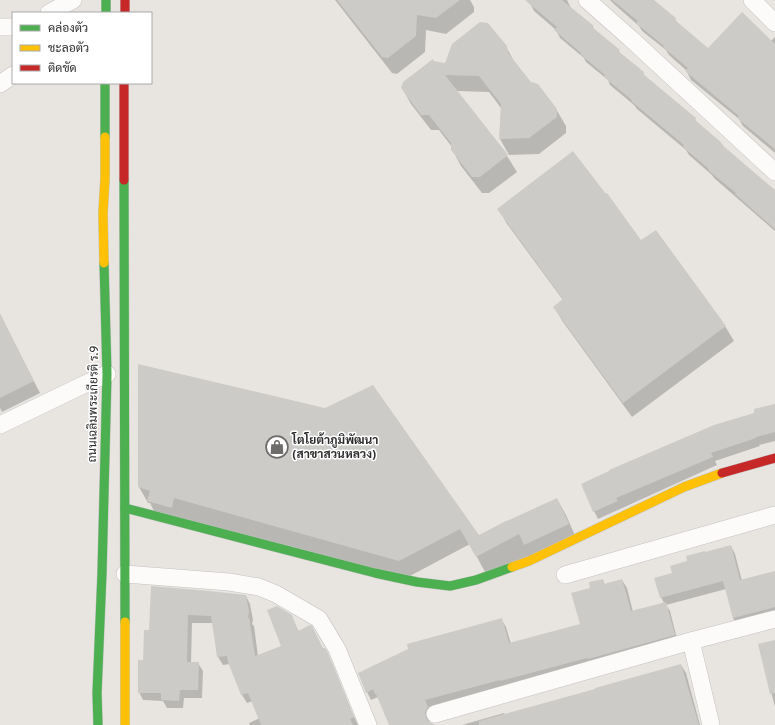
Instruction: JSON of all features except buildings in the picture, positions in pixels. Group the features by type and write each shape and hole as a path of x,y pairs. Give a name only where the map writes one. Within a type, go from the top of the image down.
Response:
{"main road":[{"path":"106,0 106,12"},
{"path":"125,0 125,12"},
{"name":"ถนนเฉลิมพระเกียรติ ร.9","path":"98,725 97,693 102,573 107,374 103,213 105,179 105,84"},
{"path":"124,84 125,725"},
{"path":"125,508 375,573 417,582 450,586 476,580 529,561 684,487 718,474 775,458"}],"street":[{"path":"51,12 74,0"},
{"path":"587,0 775,172"},
{"path":"752,0 775,23"},
{"path":"0,27 12,27"},
{"path":"0,84 12,76"},
{"path":"0,425 107,374"},
{"path":"565,575 775,515"},
{"path":"125,574 229,582 259,587 276,594 319,619 337,649 368,725"},
{"path":"436,714 775,618"},
{"path":"691,642 711,725"}],"traffic: fast":[{"path":"106,0 106,12"},
{"path":"105,84 105,137"},
{"path":"124,180 125,622"},
{"path":"98,725 97,693 102,573 107,374 104,263"},
{"path":"125,508 375,573 417,582 450,586 476,580 512,567"}],"traffic: slow":[{"path":"104,263 103,213 105,137"},
{"path":"512,567 529,561 684,487 722,473"},
{"path":"125,622 125,725"}],"traffic: jam":[{"path":"125,0 125,12"},
{"path":"124,84 124,180"},
{"path":"722,473 775,458"}],"place":[{"name":"โตโยต้าภูมิพัฒนา (สาขาสวนหลวง)","path":"277,447"}]}
